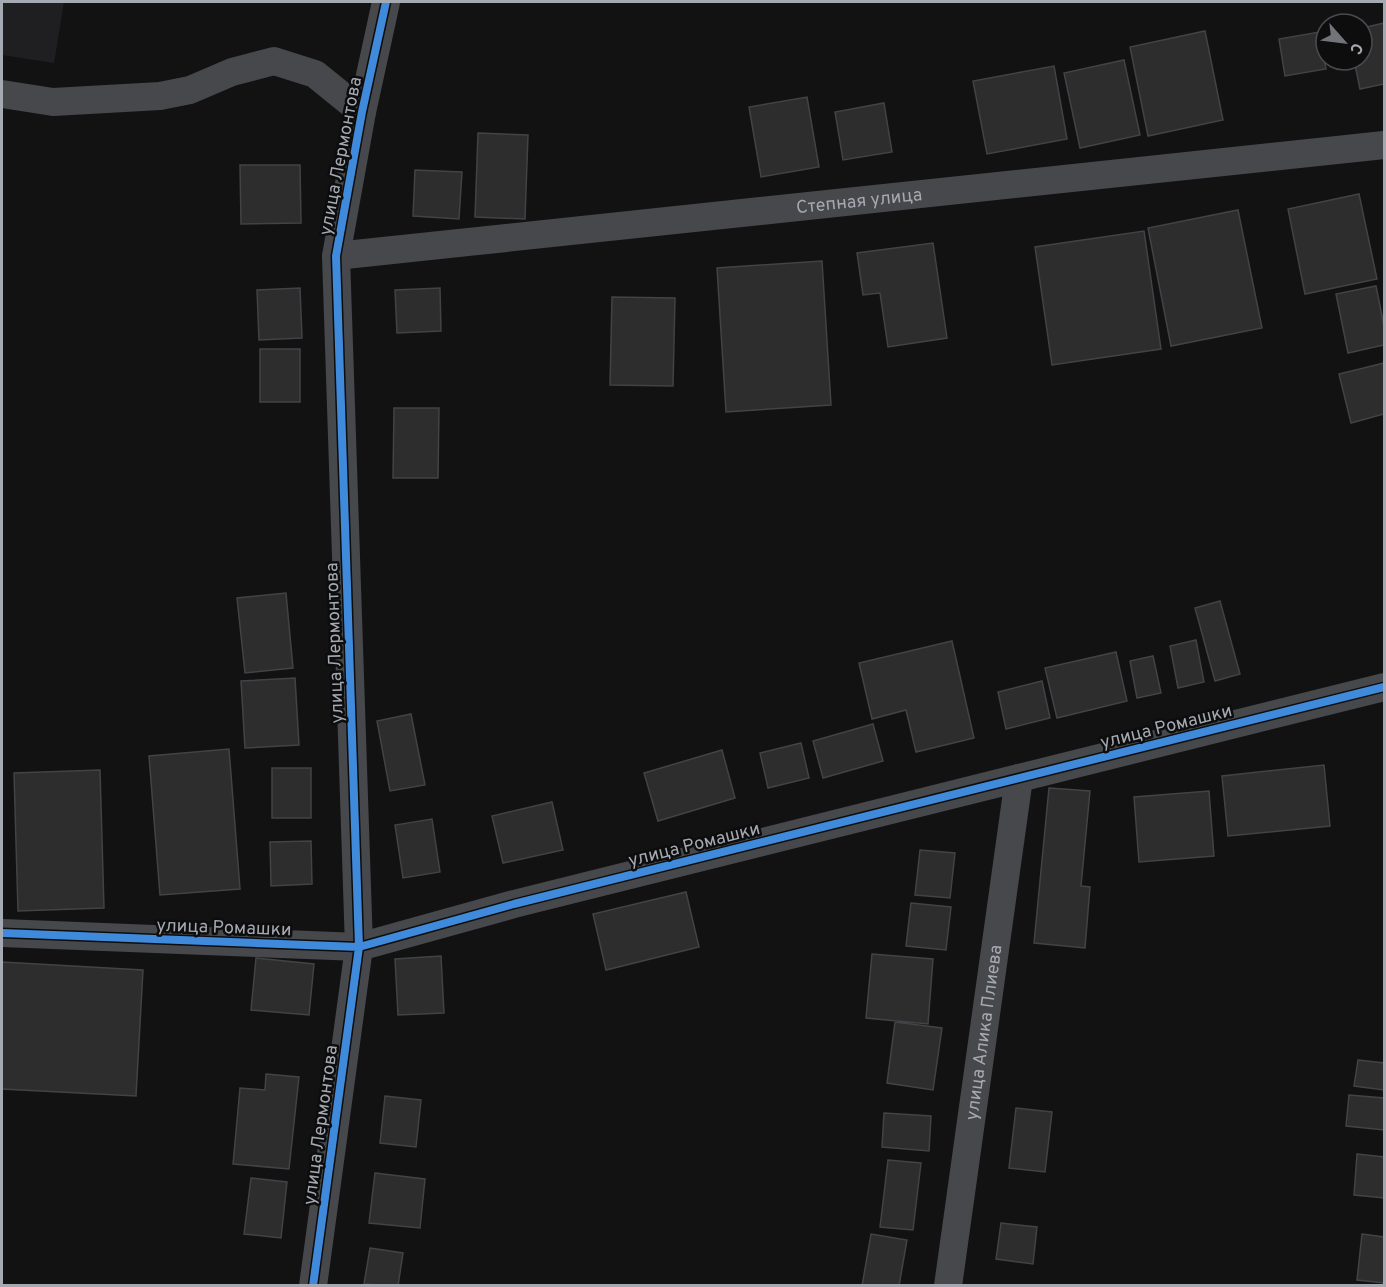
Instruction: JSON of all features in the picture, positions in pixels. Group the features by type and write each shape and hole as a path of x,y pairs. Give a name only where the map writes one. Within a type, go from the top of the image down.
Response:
{"street":[{"name":"улица Лермонтова","path":"313,1286 359,947 336,256 362,112 386,2"},
{"path":"2,94 53,102 160,96 190,90 232,72 274,61 315,74 362,112"},
{"name":"Степная улица","path":"336,256 1384,145"},
{"name":"улица Ромашки","path":"2,933 359,947 514,904 1384,687"},
{"name":"улица Алика Плиева","path":"948,1286 1019,778"}],"shaded area":[{"path":"2,2 64,2 54,63 2,55"}],"building":[{"path":"1384,23 1384,84 1360,89 1356,72 1374,72 1374,25"},
{"path":"1205,31 1223,120 1148,136 1130,47"},
{"path":"1314,33 1314,71 1285,76 1279,39"},
{"path":"1124,60 1140,135 1080,148 1064,73"},
{"path":"1054,66 1067,139 987,154 973,81"},
{"path":"807,97 819,167 761,177 749,107"},
{"path":"884,103 892,152 843,160 835,112"},
{"path":"478,133 528,135 525,219 475,217"},
{"path":"240,165 300,165 301,223 241,224"},
{"path":"415,170 462,172 459,219 413,216"},
{"path":"1359,194 1377,279 1305,294 1288,209"},
{"path":"1238,210 1262,328 1171,346 1148,228"},
{"path":"1144,231 1161,349 1052,365 1035,247"},
{"path":"933,243 947,338 888,347 880,293 863,295 857,253"},
{"path":"822,261 831,405 726,412 717,268"},
{"path":"1376,286 1384,326 1384,345 1348,353 1336,294"},
{"path":"300,288 302,338 259,340 257,290"},
{"path":"440,288 441,331 397,333 395,290"},
{"path":"612,297 675,298 673,386 610,385"},
{"path":"260,349 300,349 300,402 260,402"},
{"path":"1384,363 1384,414 1351,423 1339,374"},
{"path":"394,408 439,408 438,478 393,478"},
{"path":"286,593 293,668 245,673 237,598"},
{"path":"1220,601 1240,674 1215,681 1195,608"},
{"path":"1196,640 1204,682 1178,688 1170,646"},
{"path":"952,641 974,738 916,752 906,710 872,719 859,663"},
{"path":"1116,652 1127,701 1057,718 1045,668"},
{"path":"1153,656 1161,693 1137,698 1130,661"},
{"path":"295,678 299,745 245,748 241,681"},
{"path":"1042,681 1050,718 1006,729 998,692"},
{"path":"411,714 425,785 390,791 377,721"},
{"path":"873,724 883,761 823,778 813,741"},
{"path":"801,743 809,778 768,788 760,753"},
{"path":"229,749 240,889 160,895 149,756"},
{"path":"722,750 735,798 658,821 644,773"},
{"path":"1324,765 1330,826 1228,836 1222,776"},
{"path":"272,768 311,768 311,818 272,818"},
{"path":"100,770 104,908 18,911 14,773"},
{"path":"1049,788 1090,791 1081,886 1090,887 1085,948 1034,943"},
{"path":"1209,791 1214,856 1139,862 1134,797"},
{"path":"552,802 563,850 503,863 492,816"},
{"path":"432,819 440,872 403,878 395,825"},
{"path":"311,841 312,884 271,886 270,842"},
{"path":"920,850 955,853 950,898 915,895"},
{"path":"686,892 699,947 606,970 593,914"},
{"path":"911,903 951,907 946,950 906,946"},
{"path":"872,954 933,959 928,1024 866,1018"},
{"path":"441,956 444,1013 398,1015 395,959"},
{"path":"256,958 314,964 309,1015 251,1010"},
{"path":"2,962 143,970 136,1096 2,1089"},
{"path":"895,1022 942,1028 933,1090 887,1083"},
{"path":"1358,1060 1384,1063 1384,1090 1354,1086"},
{"path":"266,1074 299,1077 289,1169 233,1164 240,1088 265,1090"},
{"path":"1349,1095 1384,1098 1384,1130 1346,1126"},
{"path":"385,1096 421,1100 416,1147 380,1143"},
{"path":"1016,1108 1052,1112 1045,1172 1009,1168"},
{"path":"884,1113 931,1116 929,1151 882,1147"},
{"path":"1357,1154 1384,1157 1384,1198 1354,1195"},
{"path":"888,1160 921,1163 913,1230 880,1227"},
{"path":"375,1173 425,1179 420,1228 369,1223"},
{"path":"251,1178 287,1182 281,1238 244,1234"},
{"path":"1001,1223 1037,1227 1033,1264 996,1259"},
{"path":"871,1234 907,1240 899,1286 862,1286"},
{"path":"1362,1234 1384,1237 1384,1283 1357,1280"},
{"path":"370,1248 403,1253 398,1286 364,1284"}],"cycle path":[{"path":"313,1286 359,947 336,256 362,112 386,2"},
{"path":"2,933 359,947 514,904 1384,687"}]}
